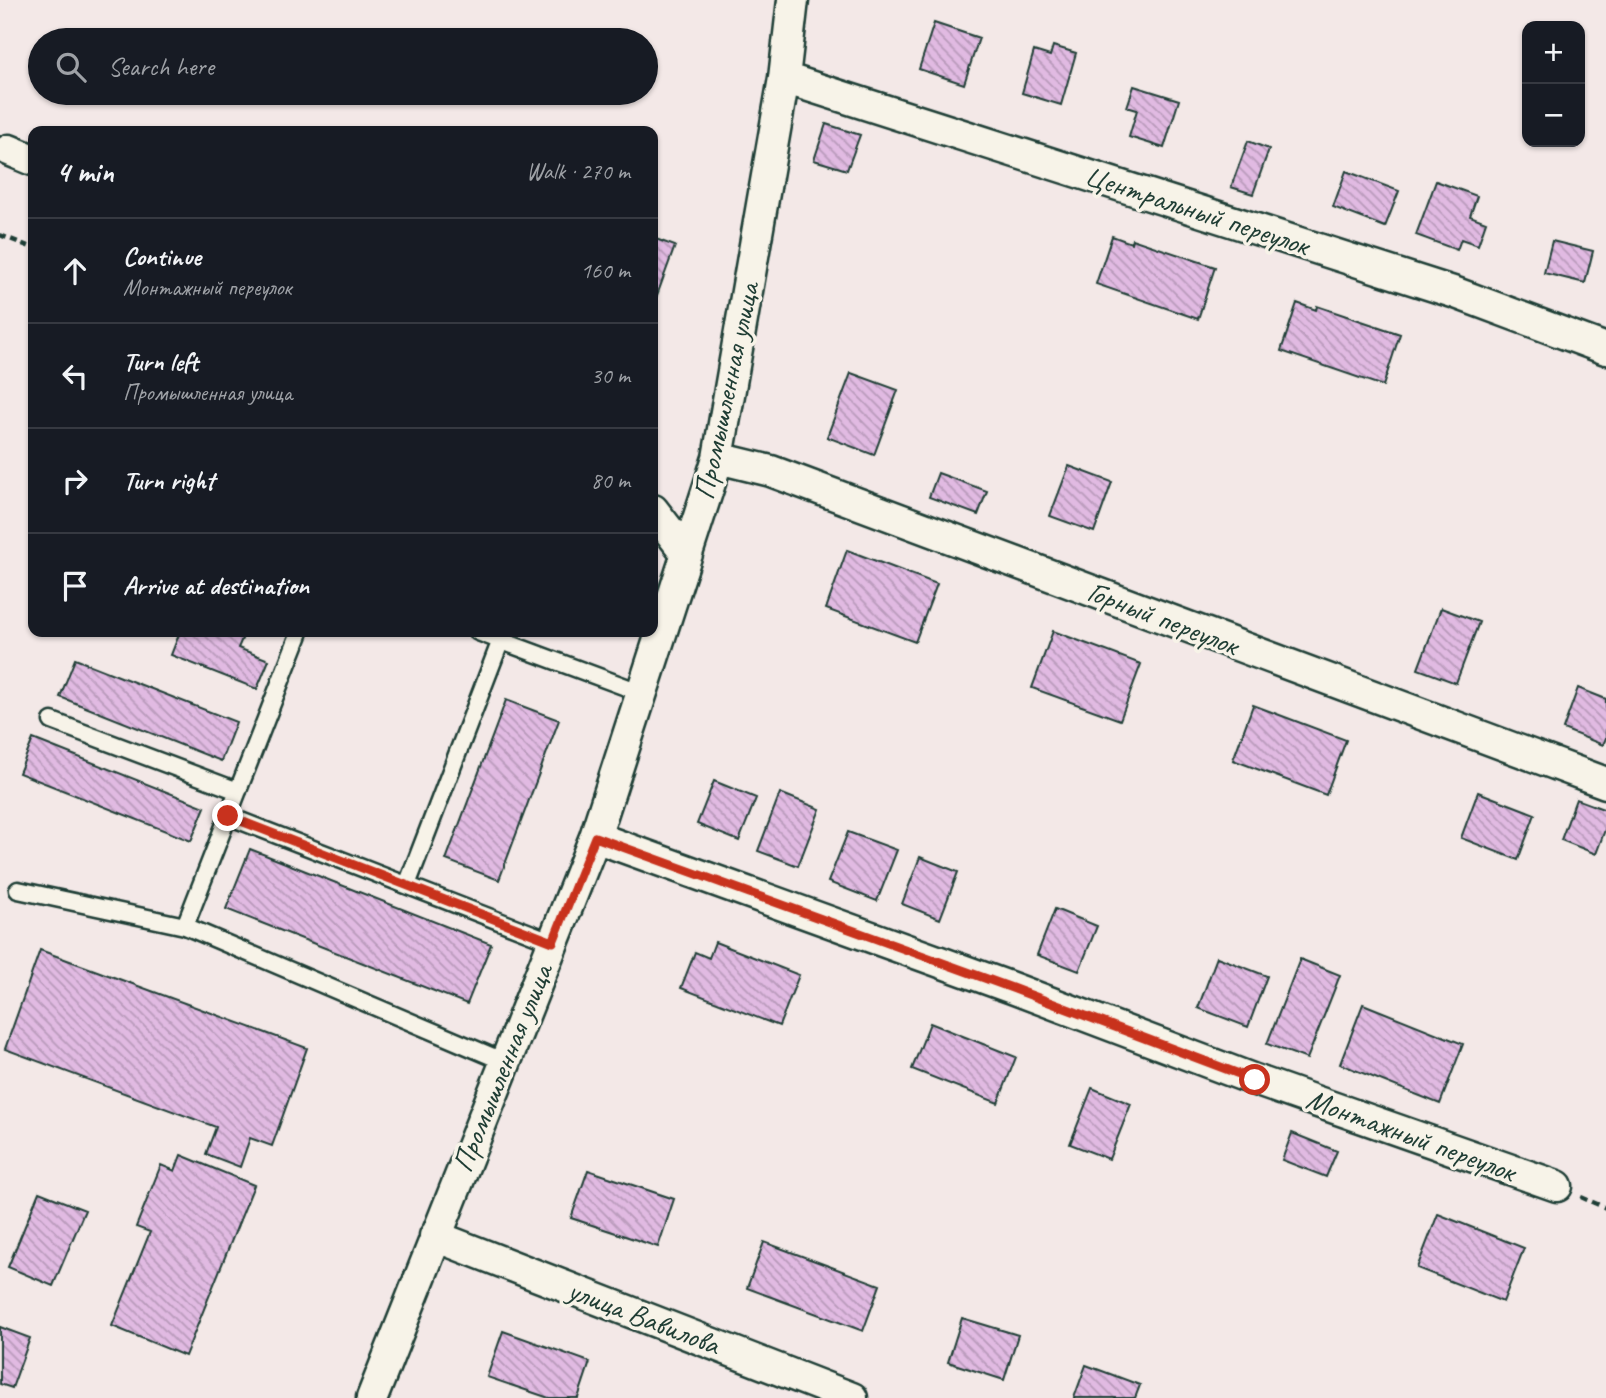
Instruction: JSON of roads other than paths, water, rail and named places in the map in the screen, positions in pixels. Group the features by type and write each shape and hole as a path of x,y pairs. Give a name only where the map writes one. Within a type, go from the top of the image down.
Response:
{"street":[{"name":"Промышленная улица","path":"372,1398 595,837 718,458 785,78 793,0"},
{"name":"Центральный переулок","path":"785,78 1456,293 1606,349"},
{"name":"Горный переулок","path":"718,458 771,471 1606,783"},
{"path":"658,516 687,554"},
{"name":"Монтажный переулок","path":"595,837 999,983 1255,1080 1557,1186"},
{"name":"улица Вавилова","path":"435,1236 852,1398"}],"lane":[{"path":"185,926 298,637"},
{"path":"492,637 642,693"},
{"path":"407,885 501,640"},
{"path":"52,721 238,791"},
{"path":"228,816 553,942"},
{"path":"18,890 185,926 505,1062"}]}
